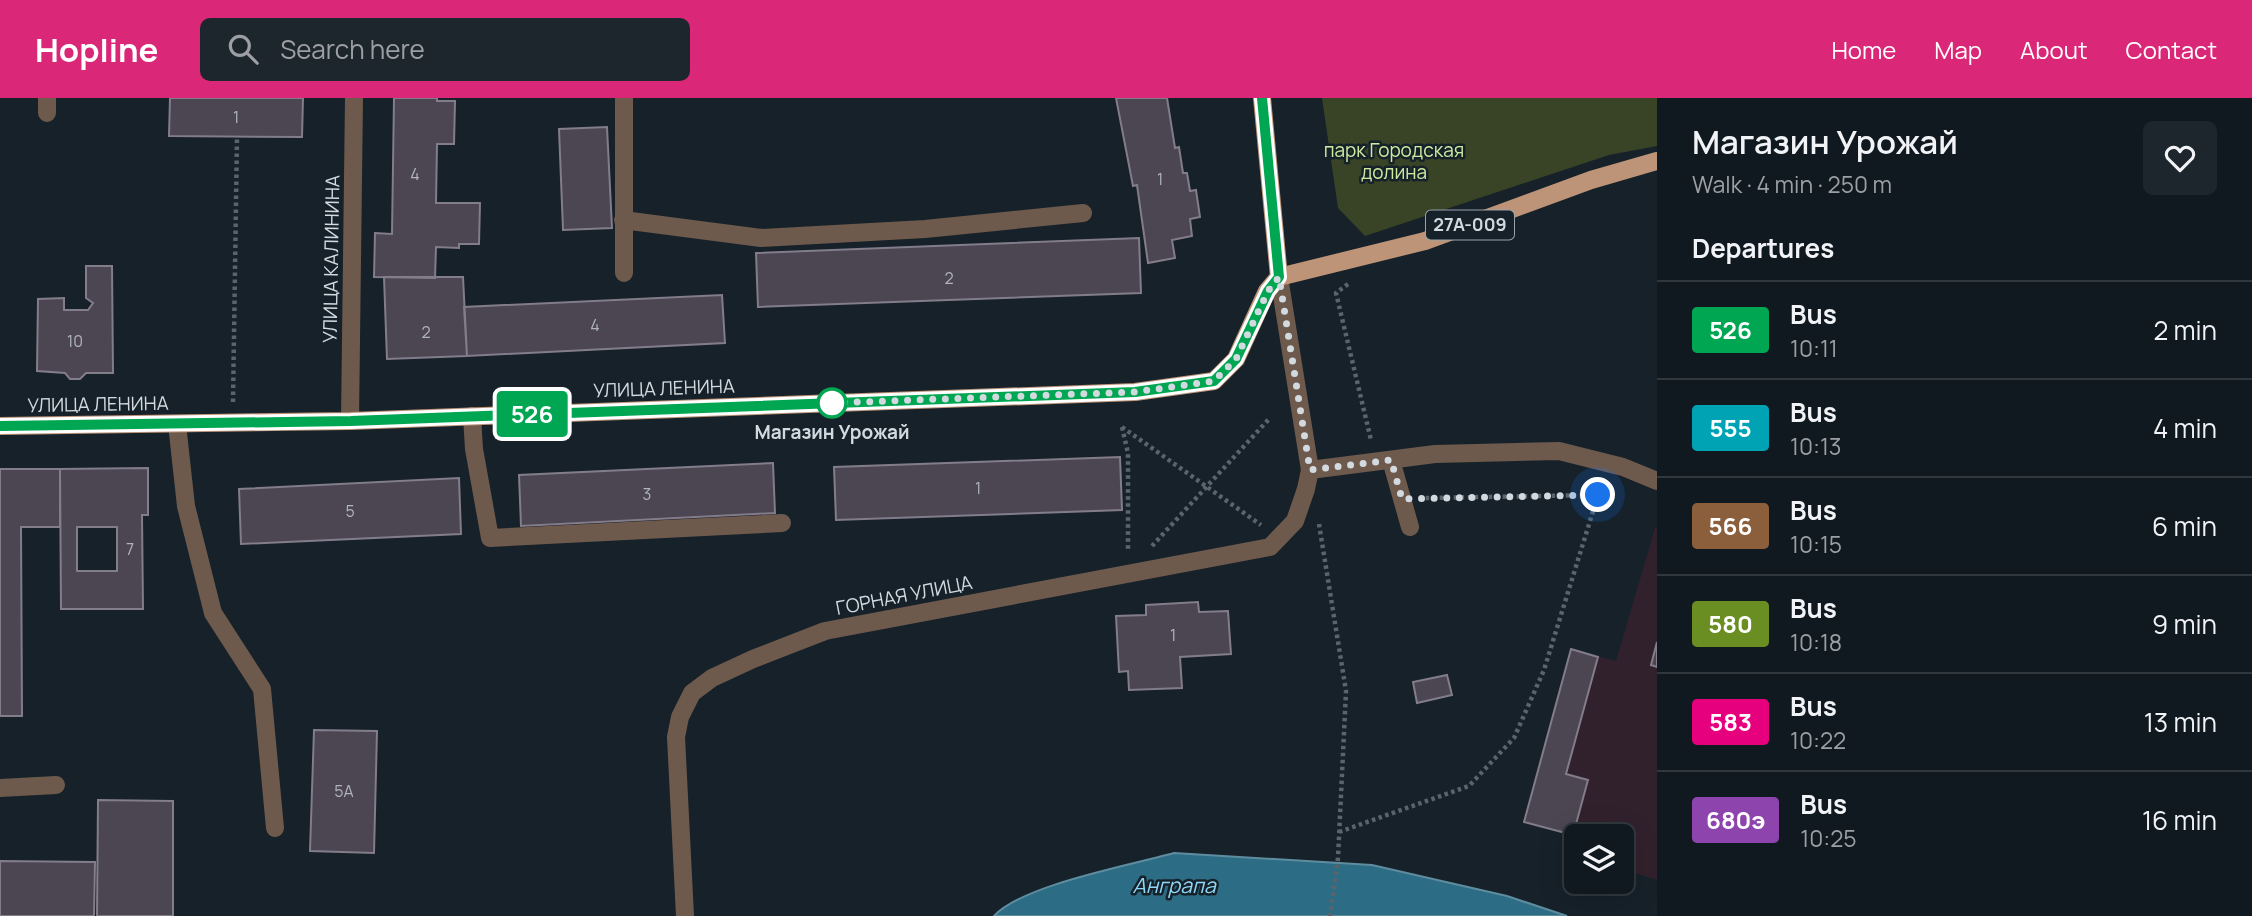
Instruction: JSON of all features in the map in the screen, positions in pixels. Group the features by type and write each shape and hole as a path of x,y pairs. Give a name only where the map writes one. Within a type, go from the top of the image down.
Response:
{"main road":[{"path":"1262,98 1279,277"},
{"name":"27А-009","path":"1279,277 1425,241 1591,180 1657,162"},
{"name":"УЛИЦА ЛЕНИНА","path":"0,426 351,421 1135,392 1214,381 1236,359 1268,291 1279,277"}],"street":[{"name":"УЛИЦА КАЛИНИНА","path":"351,421 354,98"},
{"path":"624,98 624,273"},
{"path":"624,220 761,238 925,229 1083,214"},
{"path":"1279,277 1310,470 1435,454 1559,451 1623,467 1657,481"},
{"path":"471,416 474,449 490,538 782,523"},
{"path":"177,424 186,506 213,613 262,689 275,828"},
{"path":"1384,461 1402,499 1410,527"},
{"name":"ГОРНАЯ УЛИЦА","path":"685,916 676,737 680,718 692,693 712,678 825,631 1269,547 1295,521 1310,470"},
{"path":"0,788 56,785"}],"path":[{"path":"233,423 237,137"},
{"path":"1352,282 1336,293 1384,461"},
{"path":"1148,550 1269,419"},
{"path":"1128,564 1128,453 1122,426 1264,526"},
{"path":"1339,832 1469,786 1514,738 1544,670 1598,495 1402,499"},
{"path":"1318,522 1346,691 1338,858 1330,916"}],"shaded area":[{"path":"1657,528 1657,880 1634,873 1634,824 1564,824 1564,833 1524,822 1571,649 1616,661"}],"green space":[{"name":"парк Городская долина","path":"1322,98 1657,98 1657,146 1609,155 1365,236 1338,208"}],"water":[{"name":"Анграпа","path":"1174,853 1372,865 1507,896 1567,916 994,916 1008,905 1052,886"}],"building":[{"path":"170,98 303,98 302,137 169,136"},
{"path":"394,98 437,98 437,101 455,101 454,144 437,144 436,203 480,203 479,244 459,244 459,248 436,247 435,278 374,277 375,233 392,234"},
{"path":"1116,98 1167,98 1175,148 1179,147 1183,173 1187,173 1190,191 1196,190 1200,217 1190,219 1192,236 1172,240 1175,258 1148,263 1137,185 1133,186"},
{"path":"607,127 612,228 563,230 559,129"},
{"path":"1139,238 1141,293 758,307 756,253"},
{"path":"86,266 112,266 113,373 86,373 80,379 70,379 65,373 37,371 38,299 64,298 64,310 88,310 93,303 86,298"},
{"path":"384,277 463,277 467,356 387,359"},
{"path":"722,295 725,343 467,356 464,307"},
{"path":"1120,457 1122,510 836,520 834,467"},
{"path":"773,463 775,513 521,526 519,475"},
{"path":"148,468 148,515 142,515 143,609 61,609 60,469","holes":["77,527 117,527 117,571 77,571"]},
{"path":"0,469 60,469 60,527 21,527 22,716 0,716"},
{"path":"459,478 461,534 241,544 239,489"},
{"path":"1198,602 1199,612 1228,611 1231,654 1180,657 1182,688 1129,690 1128,671 1119,672 1116,616 1146,615 1146,605"},
{"path":"1657,642 1657,667 1651,665"},
{"path":"1571,649 1598,657 1566,774 1588,780 1576,824 1564,824 1564,833 1524,822"},
{"path":"1447,675 1452,695 1417,703 1413,682"},
{"path":"314,730 377,731 374,853 310,851"},
{"path":"98,800 173,801 173,916 97,916"},
{"path":"0,861 95,862 94,916 0,916"}],"bus line":[{"name":"526","path":"0,426 351,421 1040,396 1135,392 1214,381 1236,359 1268,291 1279,277 1262,98"}],"place":[{"name":"Магазин Урожай","path":"832,403"}],"route":[{"path":"832,403 1135,392 1214,381 1236,359 1268,291 1279,277 1310,470 1391,460 1402,499 1598,495"}]}
